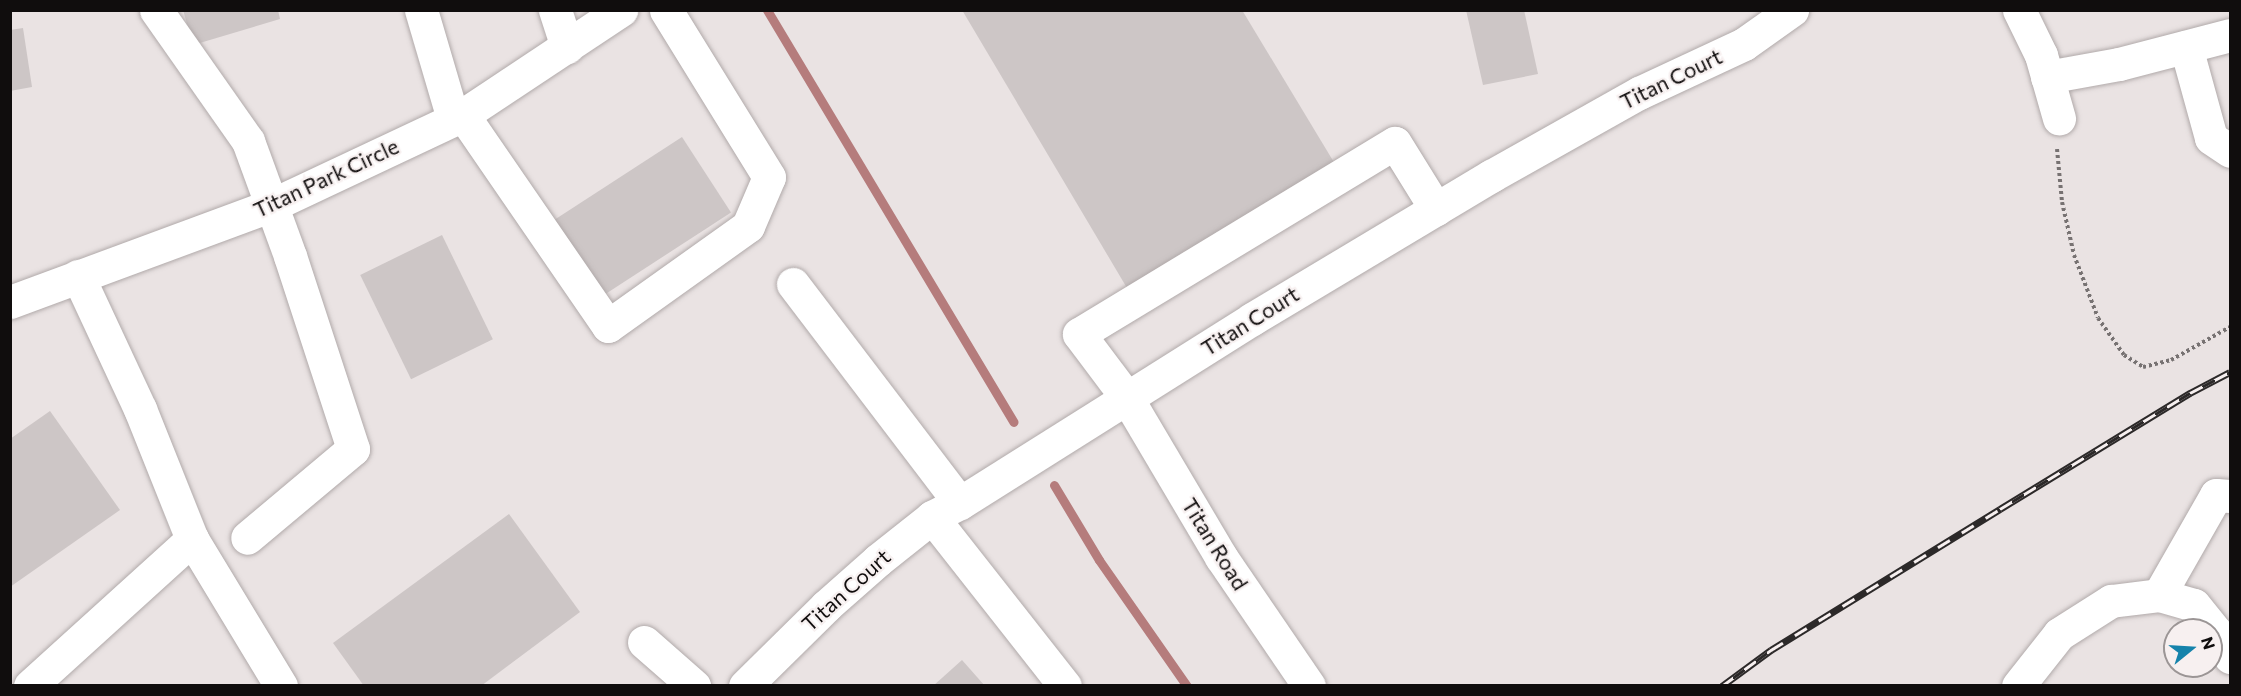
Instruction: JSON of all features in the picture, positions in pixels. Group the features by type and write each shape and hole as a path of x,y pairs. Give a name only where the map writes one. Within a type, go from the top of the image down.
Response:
{"street":[{"path":"156,10 248,141 272,205 353,448 247,538"},
{"path":"422,10 458,117 608,326 748,226 769,177 666,10"},
{"path":"555,10 567,47"},
{"name":"Titan Park Circle","path":"10,302 272,205 458,117 621,10"},
{"name":"Titan Court","path":"745,686 826,606 878,560 946,510 1252,318 1436,208 1639,93 1744,44 1792,10"},
{"path":"2019,10 2032,33 2048,77 2059,118"},
{"path":"2048,77 2230,35"},
{"path":"2186,47 2211,138 2230,151"},
{"name":"Titan Road","path":"1309,686 1221,557 1127,398 1078,334 1395,142 1436,208"},
{"path":"78,276 140,409 192,539 281,686"},
{"path":"793,284 1065,686"},
{"path":"2159,595 2216,495 2230,496"},
{"path":"30,686 192,539"},
{"path":"2018,686 2059,634 2111,601 2159,595 2194,605 2215,631 2230,657"},
{"path":"644,642 694,686"}],"path":[{"path":"2059,118 2056,158 2062,202 2074,255 2098,318 2124,355 2143,367 2171,360 2230,327"}],"building":[{"path":"183,10 278,10 280,19 193,45"},
{"path":"962,10 1242,10 1335,164 1127,288"},
{"path":"1466,10 1524,10 1538,74 1483,85"},
{"path":"23,28 32,87 10,91 10,30"},
{"path":"682,137 731,212 604,295 555,220"},
{"path":"442,235 493,339 411,379 360,275"},
{"path":"50,411 120,510 10,587 10,439"},
{"path":"509,514 580,612 481,686 364,686 333,643"},
{"path":"962,660 985,686 933,686"}],"waterway":[{"path":"767,10 1014,422"},
{"path":"1054,485 1099,560 1187,686"}],"railway":[{"path":"1722,686 1771,650 2190,393 2230,372"}]}
